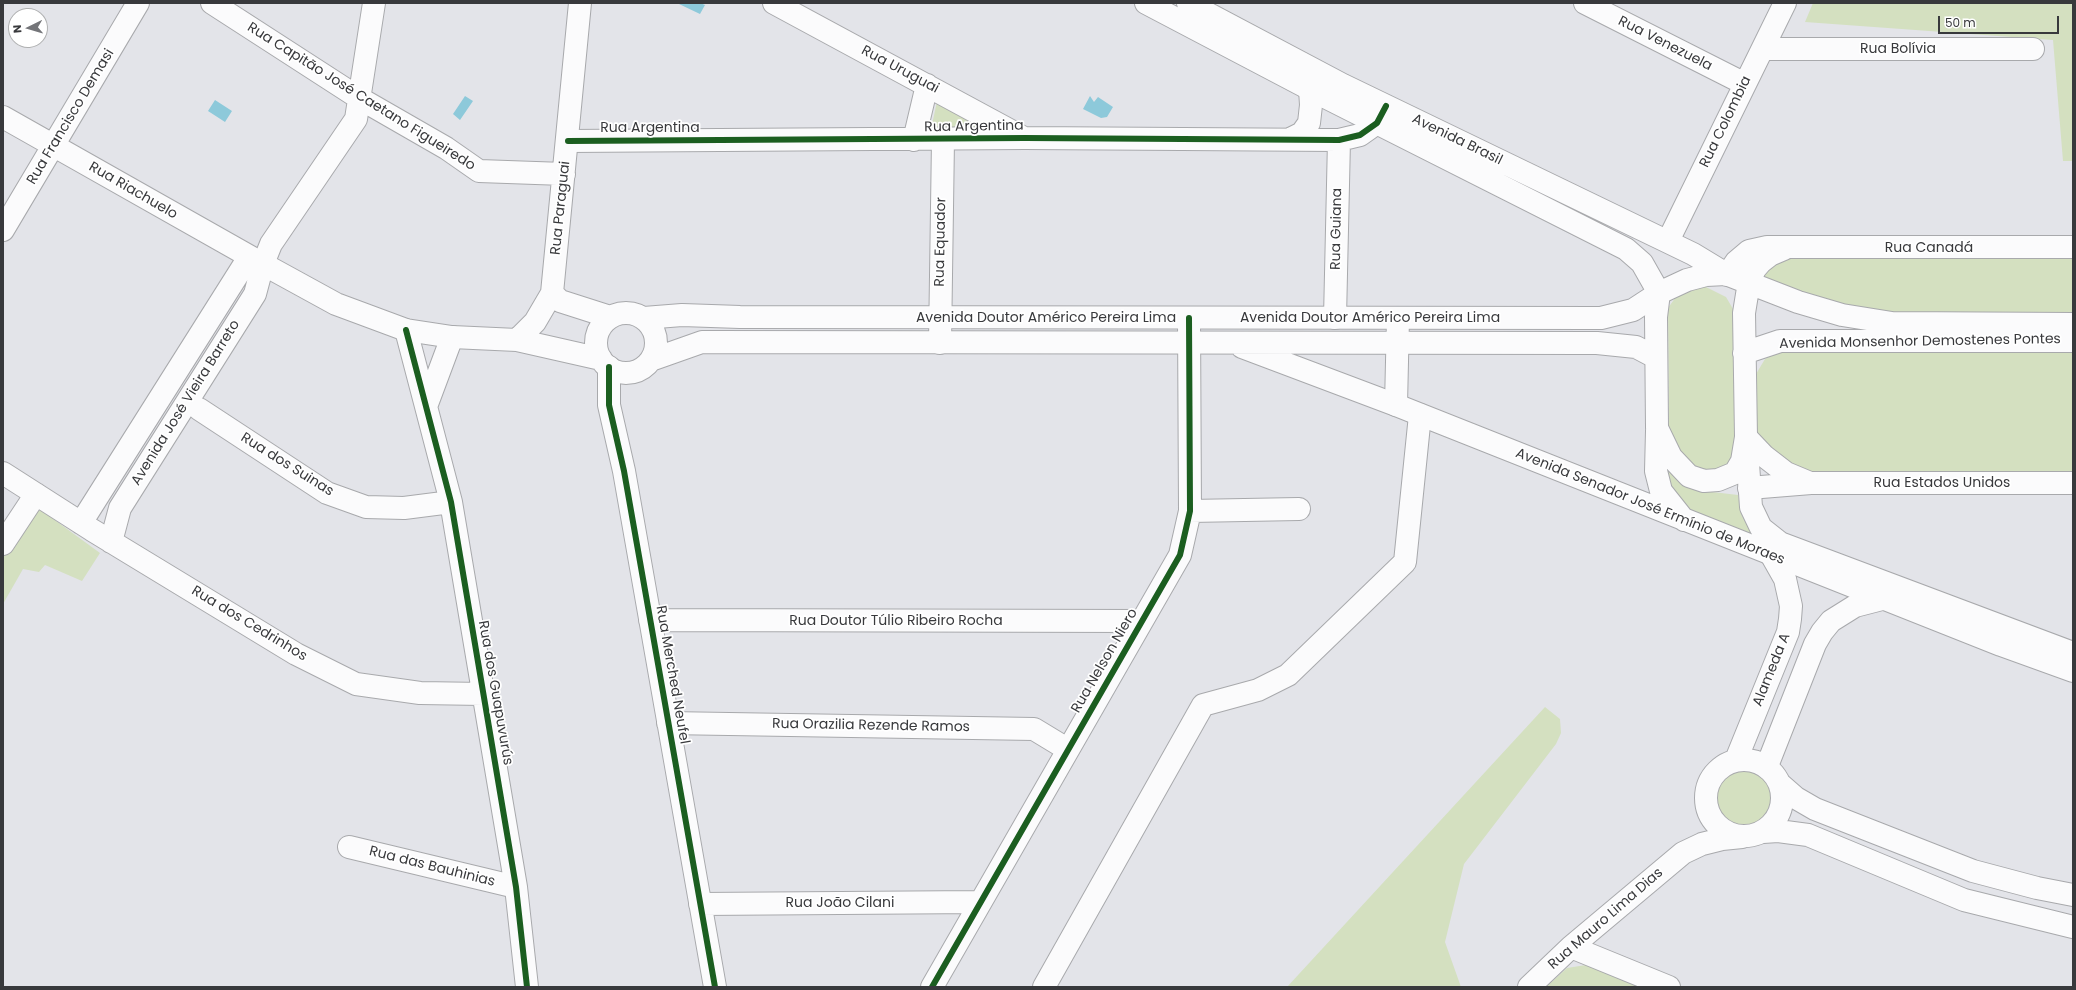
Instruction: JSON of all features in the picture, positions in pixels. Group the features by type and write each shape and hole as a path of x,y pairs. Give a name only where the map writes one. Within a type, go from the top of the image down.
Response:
{"street":[{"name":"Rua Francisco Demasi","path":"3,230 138,3"},
{"name":"Rua Capitão José Caetano Figueiredo","path":"212,3 359,98 446,148 479,171 564,174"},
{"path":"374,3 356,120 271,244 256,261 336,304 406,330 452,337 517,340 605,363 619,372 634,372 642,368 650,360 655,350 656,338 651,327 644,318 633,314 621,313 610,317 602,325 597,336 597,348 605,363"},
{"name":"Rua Paraguai","path":"517,340 535,322 552,293 568,141 580,3"},
{"name":"Rua Uruguai","path":"774,3 1025,138"},
{"name":"Avenida Brasil","path":"1146,3 1310,89 1381,115 1529,175 1668,241 1727,274"},
{"name":"Avenida Brasil","path":"1188,3 1517,193 1626,249 1642,263 1658,293"},
{"name":"Rua Venezuela","path":"1585,3 1745,84"},
{"name":"Rua Colombia","path":"1668,241 1786,3"},
{"name":"Rua Bolívia","path":"1763,49 2033,49"},
{"path":"914,140 927,85"},
{"path":"1290,139 1302,133 1309,123 1311,105 1310,89"},
{"name":"Rua Argentina","path":"568,141 942,140 1025,138 1339,140 1360,135 1381,115"},
{"name":"Rua Riachuelo","path":"3,117 256,261"},
{"name":"Rua Equador","path":"940,343 942,140"},
{"name":"Rua Guiana","path":"1335,318 1339,140"},
{"path":"1517,193 1529,175"},
{"name":"Rua Canadá","path":"1727,274 1736,262 1749,251 1768,247 2073,247"},
{"path":"1704,480 1718,480 1735,472 1742,461 1746,437 1744,313 1750,282 1755,269 1761,262 1770,255 1785,248"},
{"name":"Avenida José Vieira Barreto","path":"81,523 256,261"},
{"name":"Avenida José Vieira Barreto","path":"111,542 120,508 255,294 256,261"},
{"name":"Avenida Doutor Américo Pereira Lima","path":"644,318 682,315 740,317 940,318 1601,318 1633,310 1658,293 1687,280 1706,275 1727,274"},
{"name":"Avenida Monsenhor Demostenes Pontes","path":"1727,274 1798,302 1842,315 1892,323 2073,324"},
{"path":"552,293 560,301 610,317"},
{"path":"1658,293 1656,317 1656,471 1660,491 1686,522"},
{"name":"Rua Nelson Niero","path":"932,987 1067,749 1180,555 1190,511 1189,318"},
{"path":"1396,405 1398,318"},
{"path":"1473,343 1474,318"},
{"path":"1540,343 1541,318"},
{"name":"Rua dos Guapuvurús","path":"406,330 427,404 451,502 482,694 516,887 528,987"},
{"path":"427,404 452,337"},
{"name":"Avenida Monsenhor Demostenes Pontes","path":"1744,353 1780,341 2073,341"},
{"name":"Avenida Doutor Américo Pereira Lima","path":"650,360 702,342 1598,343 1636,347 1656,357"},
{"name":"Avenida Senador José Ermínio de Moraes","path":"1228,342 1396,405 1772,556 2001,645 2073,671"},
{"name":"Rua Merched Neufel","path":"605,363 609,405 624,471 715,987"},
{"name":"Rua dos Suinas","path":"199,409 327,493 366,507 404,508 451,502"},
{"path":"1044,987 1203,705 1258,690 1288,675 1405,562 1420,415"},
{"name":"Rua Estados Unidos","path":"1657,428 1672,457 1689,476 1725,487 1750,488 1811,484 2073,482"},
{"path":"1746,437 1764,456 1786,473 1811,484"},
{"name":"Avenida Senador José Ermínio de Moraes","path":"1746,437 1751,507 1761,528 1780,543 2073,653"},
{"name":"Rua dos Cedrinhos","path":"3,473 111,542 296,654 356,684 420,693 482,694"},
{"path":"3,544 36,494"},
{"path":"1190,511 1299,509"},
{"name":"Alameda A","path":"1736,760 1788,632 1791,606 1785,579 1772,556"},
{"path":"1767,766 1815,644 1822,632 1831,621 1855,606 1882,599"},
{"name":"Rua Doutor Túlio Ribeiro Rocha","path":"650,620 1142,621"},
{"name":"Rua Orazilia Rezende Ramos","path":"668,723 1034,729 1067,749"},
{"path":"1742,836 1732,834 1722,829 1714,822 1708,812 1706,801 1706,790 1710,780 1725,764 1736,760 1757,761 1767,766 1775,774 1780,784 1783,794 1782,806 1775,820 1764,832"},
{"path":"1780,784 1796,798 1814,809 1973,871 2037,888 2073,895"},
{"path":"1683,853 1696,831 1706,801"},
{"path":"1683,853 1702,844 1722,839 1753,836 1764,832 1778,831 1808,835 1964,900 2025,917 2073,927"},
{"name":"Rua das Bauhinias","path":"349,846 516,887"},
{"name":"Rua Mauro Lima Dias","path":"1529,987 1571,947 1683,853"},
{"path":"2025,917 2037,888"},
{"name":"Rua João Cilani","path":"700,904 980,902"},
{"path":"1571,947 1669,987"}],"green space":[{"path":"1813,3 2073,3 2073,161 2063,161 2053,40 1805,22"},
{"path":"938,97 987,127 931,129"},
{"path":"2073,258 2073,316 1918,317 1829,305 1761,277 1780,259"},
{"path":"1689,286 1706,287 1726,297 1736,314 1741,432 1732,463 1708,476 1679,456 1669,430 1668,308 1678,294"},
{"path":"1785,347 2073,348 2073,476 1823,475 1790,465 1772,452 1756,432 1753,379 1765,359"},
{"path":"1667,462 1704,491 1738,495 1742,516 1751,532 1767,544 1687,511 1664,481"},
{"path":"41,510 100,553 82,581 45,565 39,572 23,569 3,604 3,558 35,511"},
{"path":"1545,707 1560,719 1561,733 1556,744 1464,864 1445,942 1461,987 1287,987"},
{"path":"1744,770 1759,775 1767,783 1772,798 1767,813 1759,821 1744,826 1729,821 1721,813 1716,798 1721,783 1729,775"},
{"path":"1586,965 1645,987 1546,987 1567,968"}],"water":[{"path":"700,3 705,5 700,14 679,4"},
{"path":"465,96 473,101 460,120 453,114"},
{"path":"1090,96 1094,102 1098,97 1113,107 1107,117 1101,118 1083,109"},
{"path":"215,100 232,111 225,122 208,111"}],"cycle path":[{"path":"568,141 1025,138 1339,140 1360,135 1377,123 1386,106"},
{"path":"932,987 1180,555 1190,511 1189,318"},
{"path":"406,330 451,502 516,887 527,987"},
{"path":"609,367 609,405 624,471 715,987"}]}
